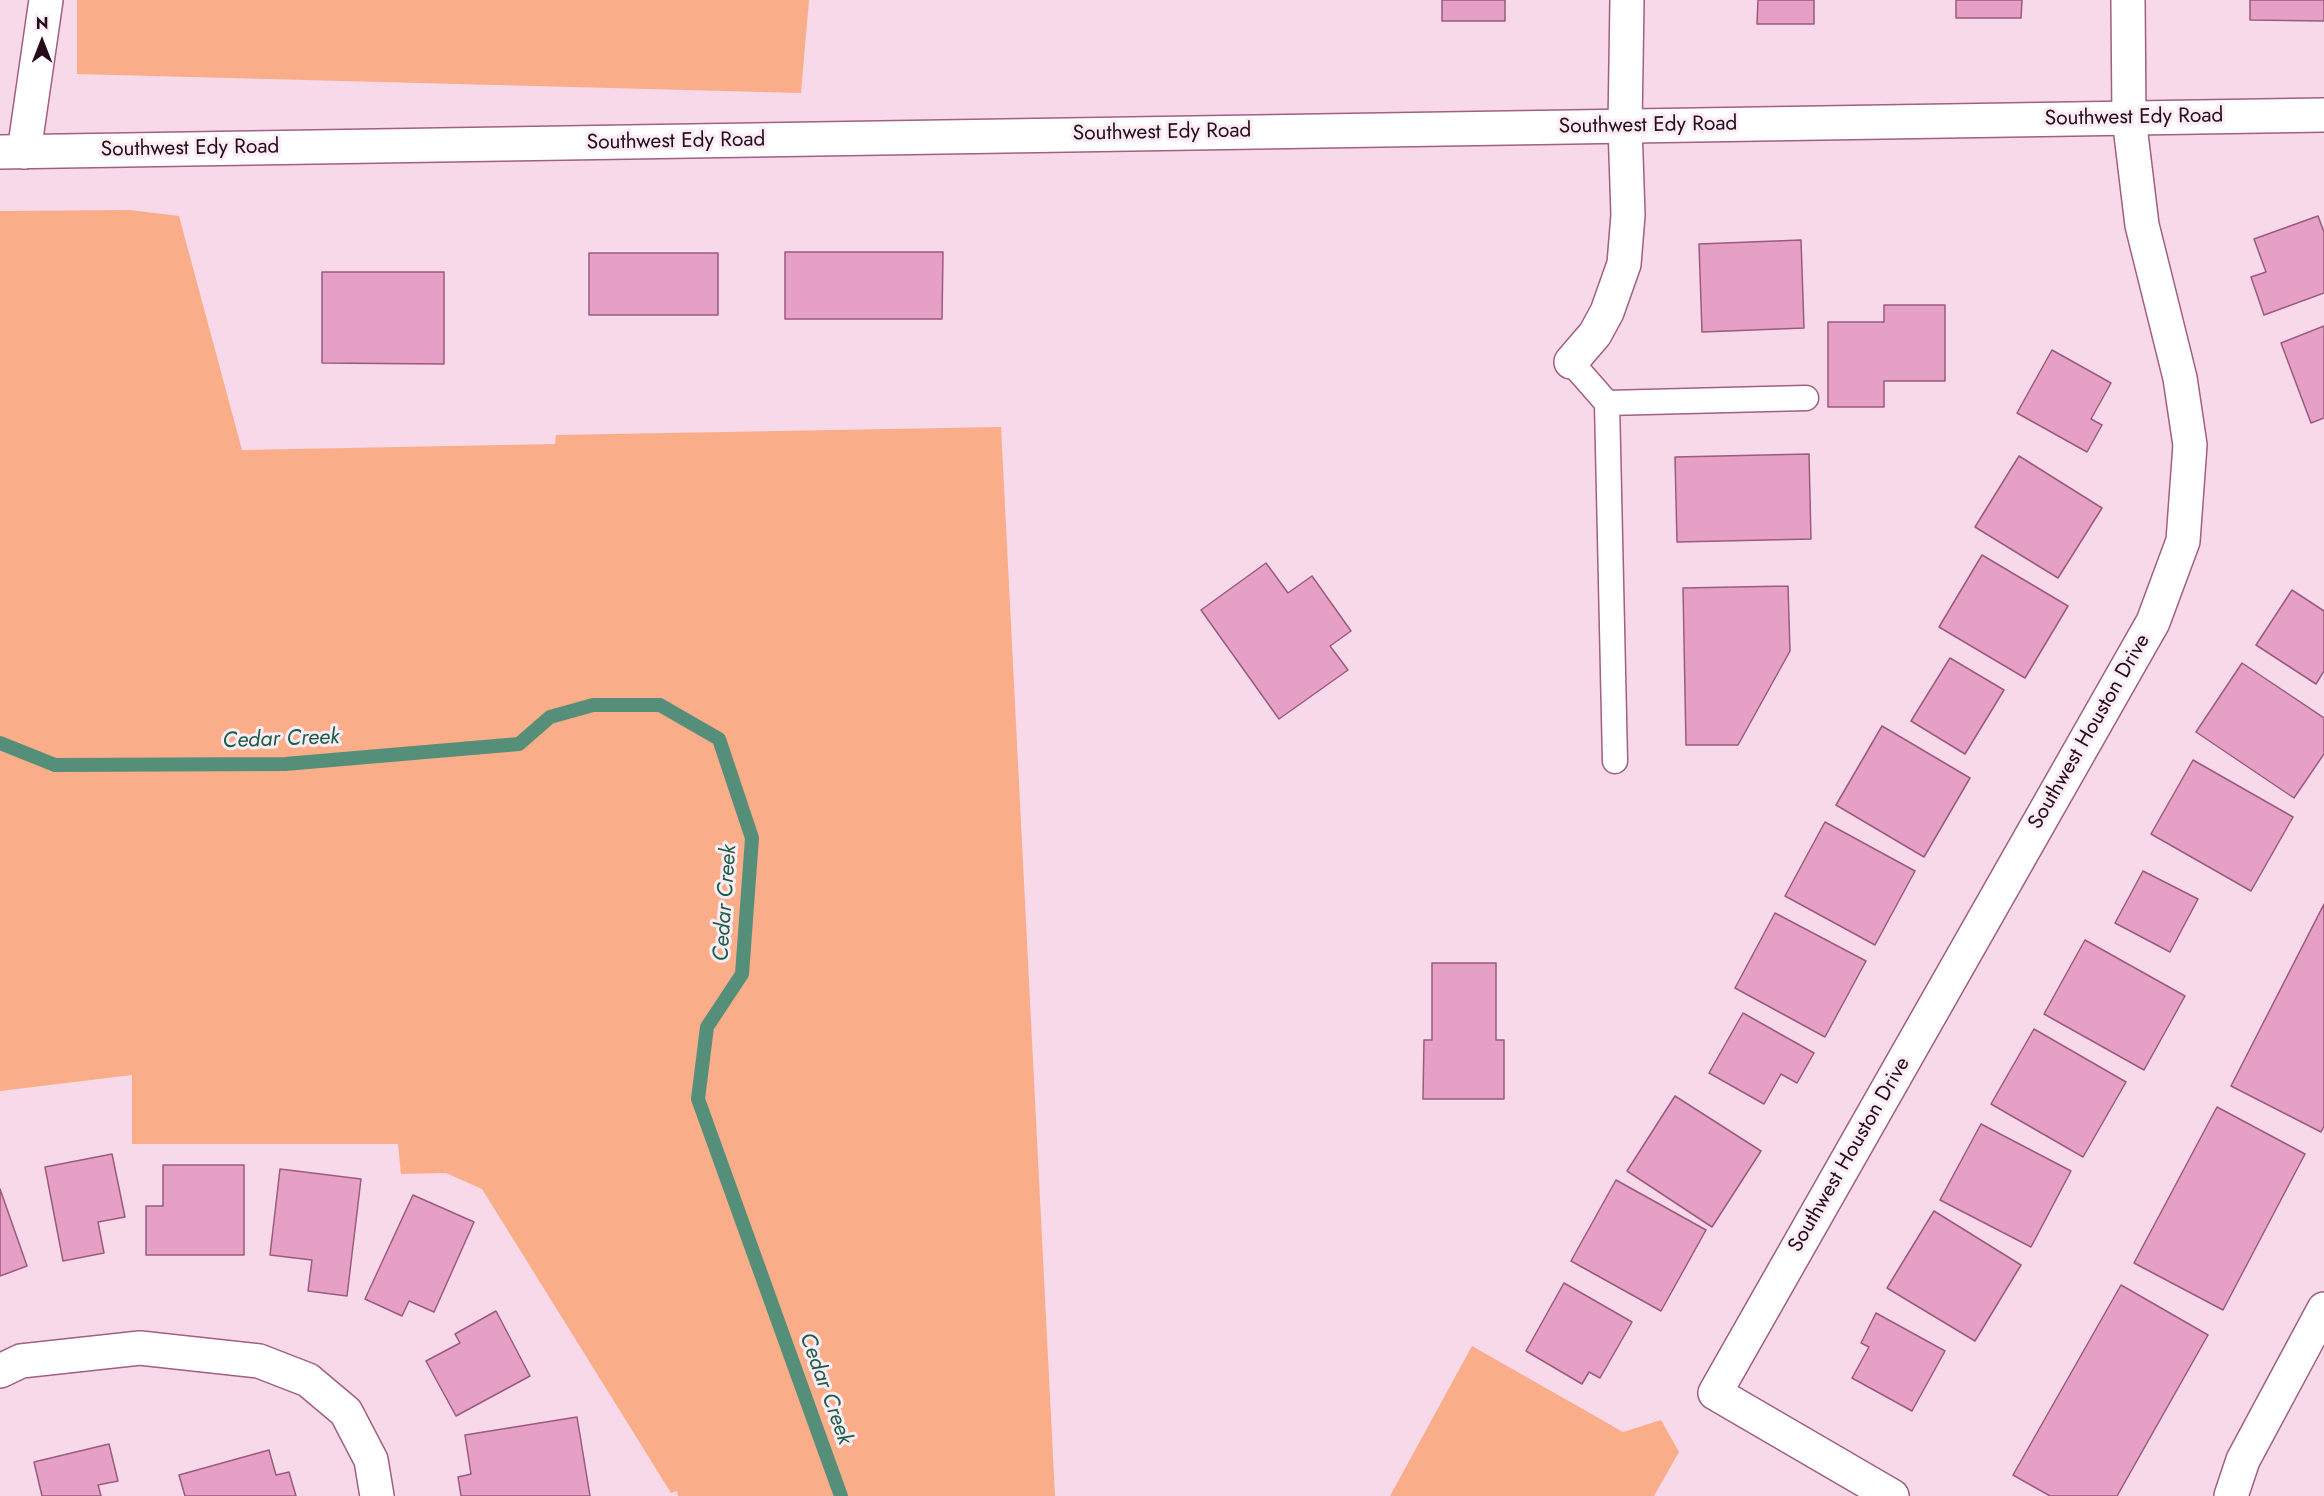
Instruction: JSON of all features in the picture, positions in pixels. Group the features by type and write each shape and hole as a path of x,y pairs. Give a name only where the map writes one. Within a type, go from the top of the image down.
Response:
{"street":[{"path":"12,152 46,0"},
{"path":"1571,362 1595,334 1607,312 1624,264 1628,215 1625,126 1627,0"},
{"name":"Southwest Houston Drive","path":"1892,1496 1715,1393 2153,622 2183,541 2190,445 2180,378 2142,225 2129,118 2128,0"},
{"name":"Southwest Edy Road","path":"12,152 2324,115"},
{"path":"2231,1496 2243,1460 2324,1308"},
{"path":"0,1371 21,1361 140,1348 259,1361 308,1380 346,1412 371,1460 377,1496"}],"lane":[{"path":"1571,362 1607,403 1615,761"},
{"path":"1607,403 1806,398"}],"shaded area":[{"path":"77,0 809,0 801,93 77,74"},
{"path":"130,210 179,216 242,450 555,444 556,435 1001,427 1055,1496 678,1496 677,1491 671,1493 482,1189 446,1173 401,1174 398,1144 132,1144 132,1075 0,1091 0,211"},
{"path":"1472,1346 1623,1432 1661,1420 1679,1452 1654,1496 1390,1496"}],"building":[{"path":"1442,0 1505,0 1505,21 1442,21"},
{"path":"1758,0 1814,0 1814,24 1757,24"},
{"path":"1956,0 2022,0 2021,18 1956,18"},
{"path":"2250,0 2324,0 2324,21 2250,20"},
{"path":"2318,216 2324,232 2324,293 2264,315 2251,277 2266,272 2254,239"},
{"path":"1801,240 1804,328 1702,332 1699,244"},
{"path":"785,252 943,252 942,319 785,319"},
{"path":"589,253 718,253 718,315 589,315"},
{"path":"322,272 444,272 444,364 322,363"},
{"path":"1884,305 1945,305 1945,381 1884,381 1884,407 1828,407 1828,322 1884,322"},
{"path":"2324,326 2324,418 2311,423 2281,343"},
{"path":"2052,350 2111,383 2091,419 2102,425 2087,452 2017,413"},
{"path":"1809,454 1811,539 1677,542 1675,457"},
{"path":"2019,456 2102,508 2058,578 1975,527"},
{"path":"1982,555 2068,606 2025,678 1939,627"},
{"path":"1266,563 1288,593 1312,576 1351,631 1330,646 1348,670 1279,719 1201,610"},
{"path":"1788,586 1790,651 1738,745 1686,745 1683,588"},
{"path":"2292,590 2324,611 2324,671 2316,684 2256,645"},
{"path":"1950,658 2004,690 1965,754 1911,721"},
{"path":"2242,663 2324,718 2324,754 2294,798 2196,732"},
{"path":"1882,726 1970,778 1924,857 1836,805"},
{"path":"2193,760 2293,817 2251,891 2151,834"},
{"path":"1825,822 1915,871 1875,945 1785,896"},
{"path":"2143,871 2198,899 2170,952 2115,923"},
{"path":"2324,904 2324,1126 2321,1132 2231,1086"},
{"path":"1775,913 1866,961 1825,1037 1735,988"},
{"path":"2085,940 2185,996 2144,1070 2044,1014"},
{"path":"1432,963 1496,963 1496,1040 1504,1040 1504,1099 1423,1099 1424,1040 1432,1040"},
{"path":"1743,1013 1814,1053 1797,1083 1781,1074 1764,1104 1709,1073"},
{"path":"2034,1029 2126,1082 2083,1157 1991,1104"},
{"path":"1675,1096 1761,1151 1712,1227 1627,1171"},
{"path":"2217,1107 2305,1154 2223,1310 2134,1263"},
{"path":"1981,1124 2071,1171 2031,1247 1940,1200"},
{"path":"112,1154 125,1217 98,1222 104,1253 63,1261 45,1167"},
{"path":"163,1165 244,1165 244,1255 146,1255 146,1206 163,1206"},
{"path":"280,1169 361,1179 347,1296 308,1291 312,1260 270,1255"},
{"path":"1616,1180 1706,1230 1661,1311 1571,1261"},
{"path":"0,1189 27,1266 0,1276"},
{"path":"413,1195 474,1222 434,1312 409,1301 402,1316 365,1299"},
{"path":"1934,1211 2021,1265 1975,1341 1887,1288"},
{"path":"1564,1283 1632,1322 1600,1378 1589,1372 1582,1384 1526,1351"},
{"path":"2121,1285 2208,1335 2117,1496 2050,1496 2013,1475"},
{"path":"496,1311 530,1376 456,1416 426,1361 460,1343 455,1334"},
{"path":"1876,1313 1945,1351 1912,1411 1852,1378 1869,1347 1861,1343"},
{"path":"577,1417 590,1496 461,1496 458,1477 471,1474 465,1435"},
{"path":"109,1444 118,1481 98,1485 101,1496 42,1496 34,1462"},
{"path":"269,1450 276,1475 289,1472 296,1496 185,1496 179,1475"}],"waterway":[{"name":"Cedar Creek","path":"0,743 55,765 285,764 519,744 550,717 593,705 660,705 719,739 752,838 742,974 707,1027 698,1099 841,1496"}]}
